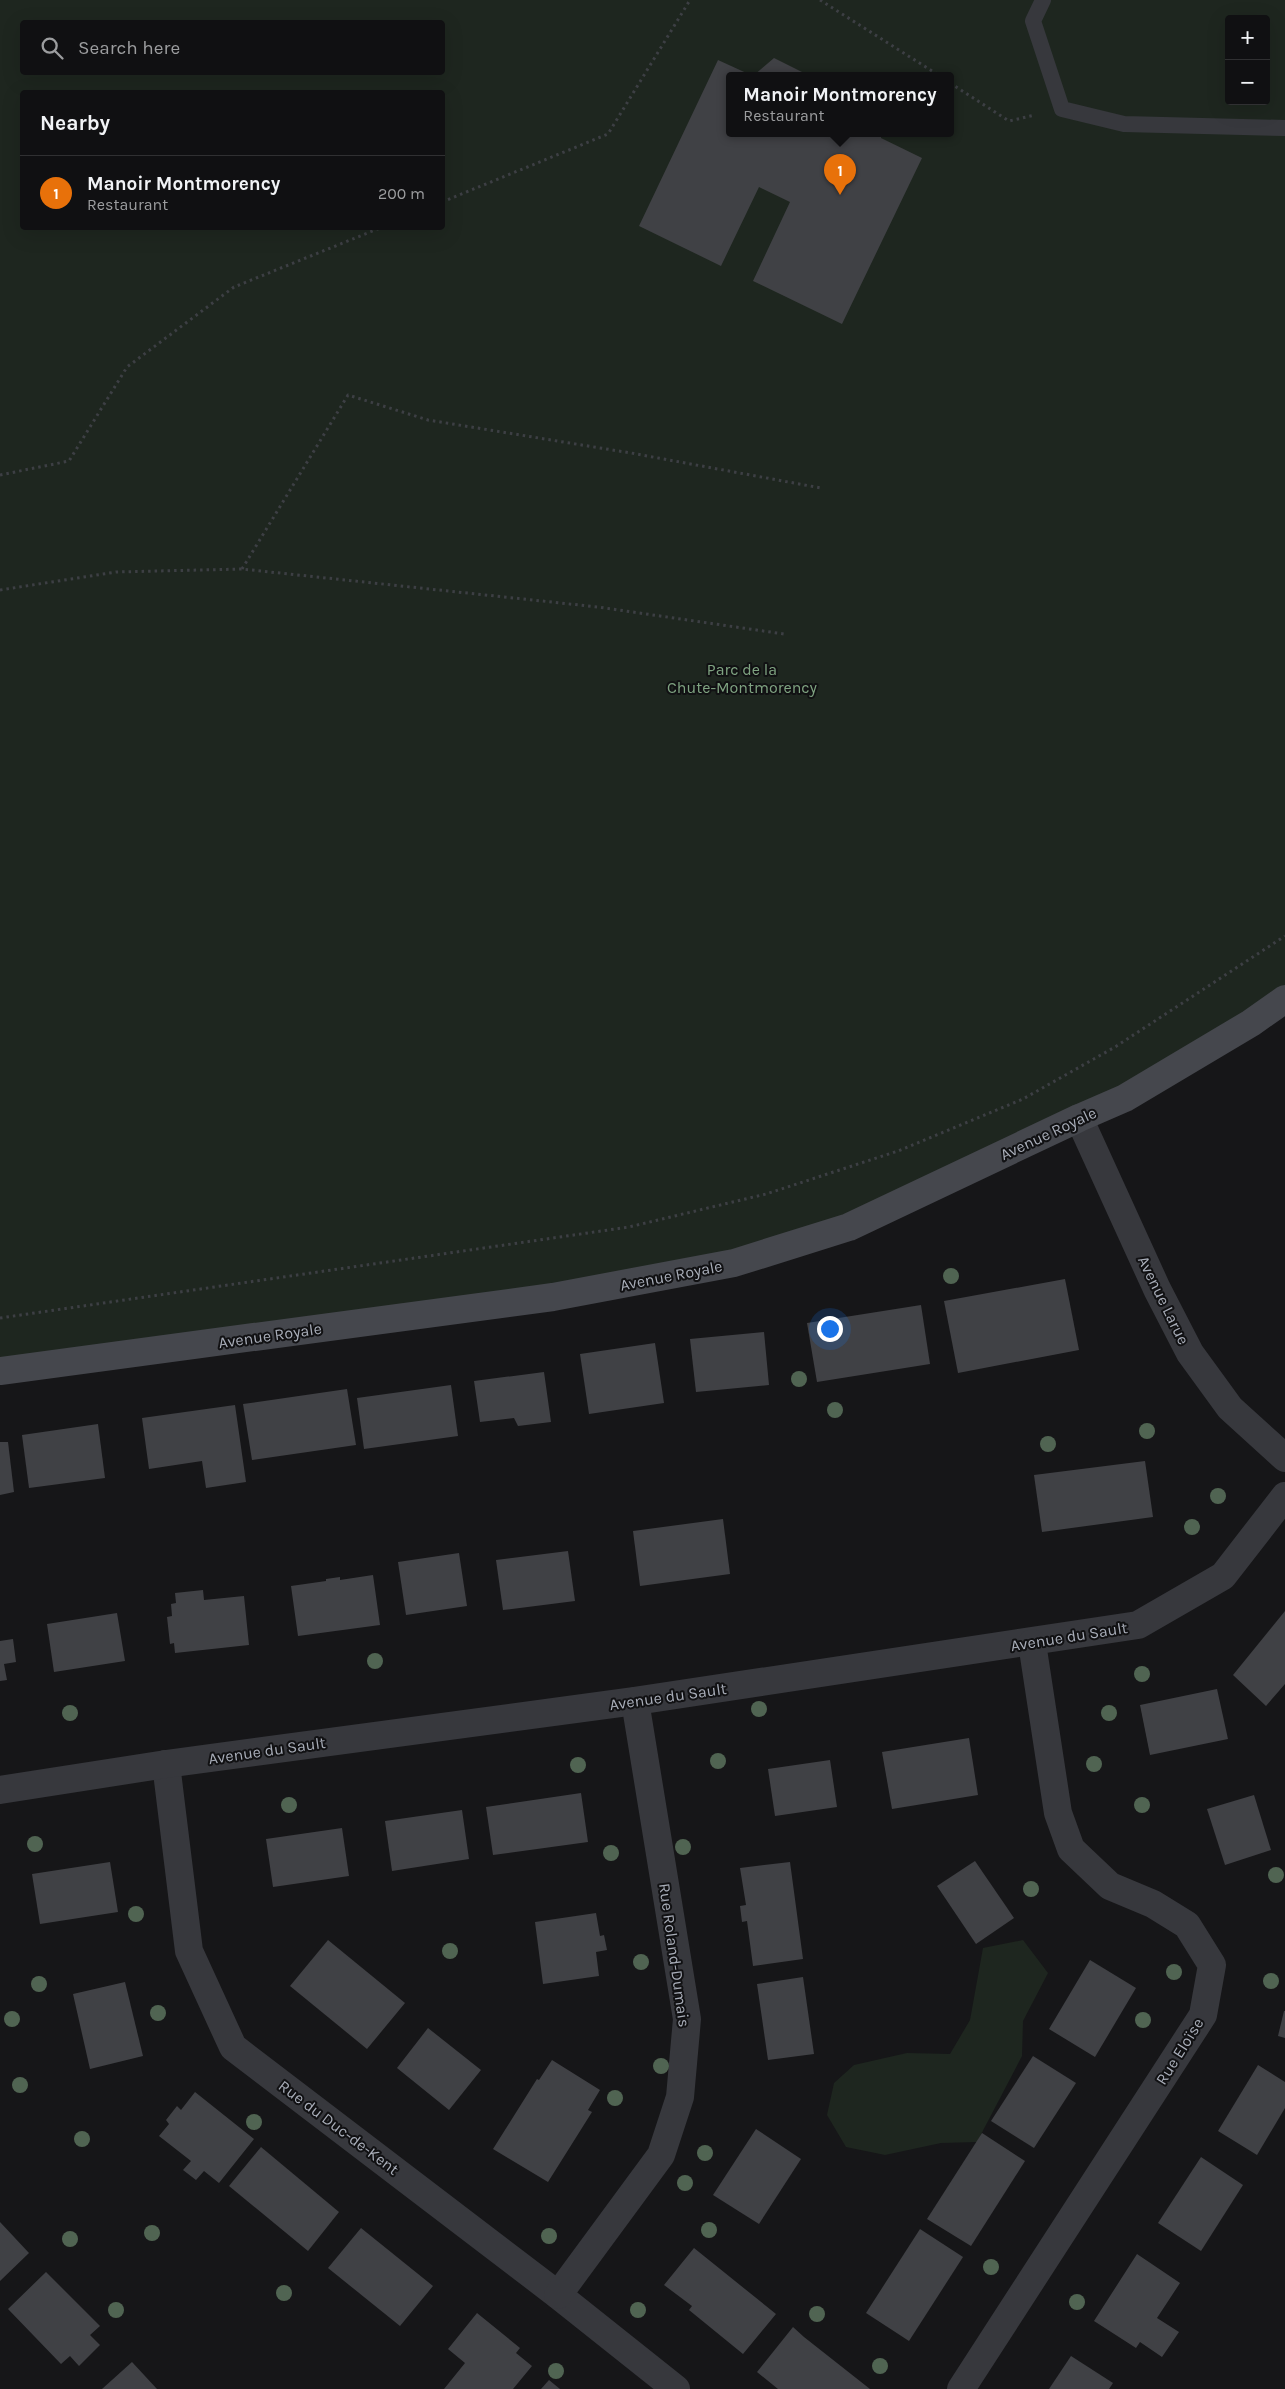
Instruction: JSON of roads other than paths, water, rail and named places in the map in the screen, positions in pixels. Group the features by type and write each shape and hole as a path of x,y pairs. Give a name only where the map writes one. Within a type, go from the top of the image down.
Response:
{"main road":[{"name":"Avenue Royale","path":"0,1371 554,1297 734,1263 850,1227 1125,1098 1251,1024 1285,999"}],"street":[{"name":"Avenue Larue","path":"1079,1118 1157,1289 1190,1353 1230,1408 1285,1458"},
{"name":"Avenue du Sault","path":"0,1790 166,1764 635,1701 1138,1625 1223,1576 1285,1496"},
{"name":"Rue Eloïse","path":"961,2389 1203,2015 1212,1964 1187,1925 1153,1904 1110,1886 1071,1849 1058,1813 1032,1642"},
{"name":"Rue Roland-Dumais","path":"558,2295 662,2155 680,2098 687,2020 635,1701"},
{"name":"Rue du Duc-de-Kent","path":"166,1764 189,1951 233,2047 558,2295 676,2389"}],"lane":[{"path":"1043,0 1033,21 1062,109 1124,124 1285,128"}],"place":[{"name":"Manoir Montmorency","path":"840,195"}],"park label":[{"name":"Parc de la Chute-Montmorency","path":"742,678"}]}
